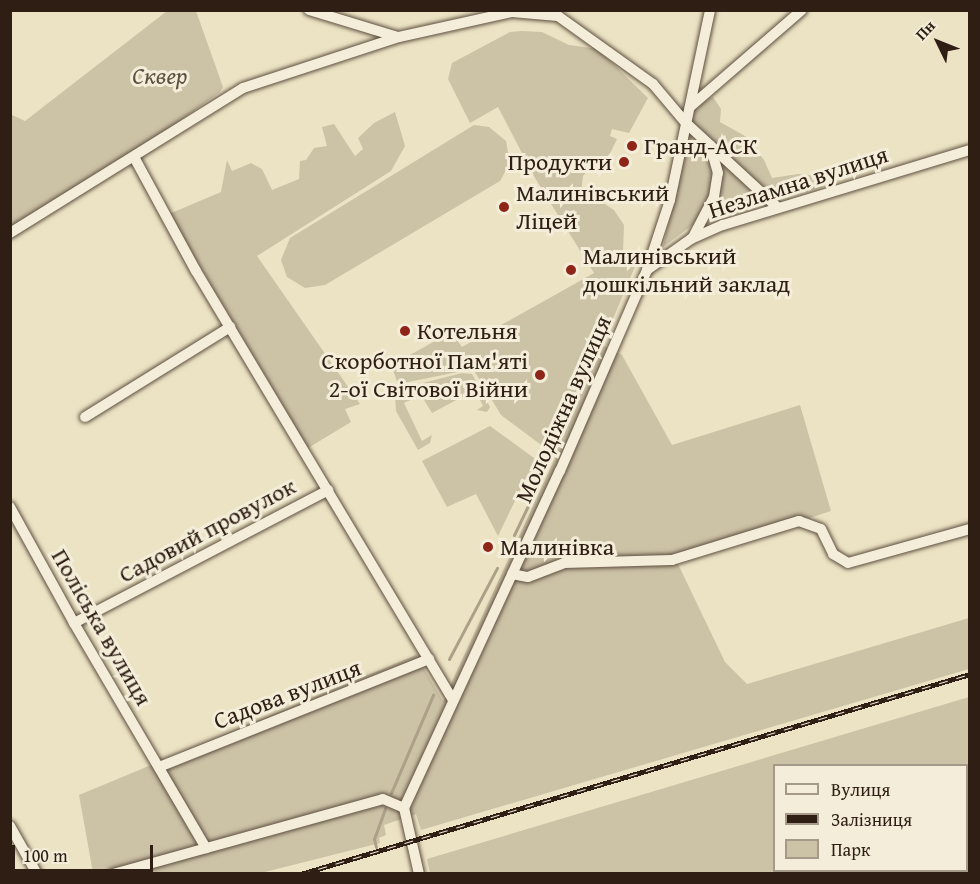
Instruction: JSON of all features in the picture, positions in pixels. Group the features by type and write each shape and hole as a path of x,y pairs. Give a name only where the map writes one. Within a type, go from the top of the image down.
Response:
{"street":[{"path":"309,10 399,37"},
{"name":"Молодіжна вулиця","path":"404,808 512,574 647,270 670,200 710,10"},
{"path":"690,107 802,10"},
{"path":"10,233 243,88 399,37 512,12 558,16 653,84 687,123 778,208"},
{"path":"691,239 714,197 718,173 710,145"},
{"name":"Незламна вулиця","path":"647,270 691,239 778,208 969,150"},
{"path":"134,157 230,327 453,700"},
{"path":"85,417 230,327"},
{"name":"Садовий провулок","path":"74,623 328,490"},
{"name":"Поліська вулиця","path":"10,507 74,623 206,848"},
{"path":"512,574 528,577 564,563 672,560 799,521 821,529 833,554 849,563 969,529"},
{"name":"Садова вулиця","path":"159,767 429,659"},
{"path":"114,873 383,799 404,808 419,873"},
{"path":"10,826 37,873"}],"green space":[{"name":"Сквер","path":"167,11 196,11 223,87 220,92 135,153 11,229 10,114 25,121"},
{"path":"510,32 542,32 569,45 598,49 648,98 629,133 612,129 610,136 617,139 606,162 615,171 593,164 583,176 581,194 591,195 614,210 624,225 623,252 636,264 602,345 622,355 672,445 800,405 831,511 677,562 725,662 747,684 969,618 969,669 421,830 416,814 384,825 386,835 379,838 380,843 261,873 93,873 79,795 416,655 443,701 556,456 501,415 473,369 398,384 389,359 401,360 451,332 462,347 594,273 535,178 498,107 470,123 448,79 452,63"},
{"path":"713,97 721,109 720,122 745,136 764,160 772,178 798,174 820,176 823,187 698,221 663,247 696,104"},
{"path":"395,112 405,146 391,171 257,256 360,404 345,409 351,422 308,448 169,214 221,192 227,160 232,171 251,163 262,169 272,190 299,179 300,161 306,160 314,148 327,146 322,127 334,124 355,156 363,149 358,138 374,123"},
{"path":"474,125 489,127 506,141 510,163 500,181 325,285 305,288 287,277 281,260 290,238"},
{"path":"462,373 472,374 490,407 487,412 477,410 483,406 475,390 432,413 421,395 404,403 422,441 432,435 430,443 418,450 396,411 395,394 399,389"},
{"path":"490,426 545,466 539,479 526,478 498,536 476,494 447,507 422,461"},
{"path":"969,697 969,873 965,872 968,872 968,764 773,764 773,872 430,873 427,859"}],"waterway":[{"path":"514,535 534,493"},
{"path":"449,659 497,568"},
{"path":"391,793 433,695"},
{"path":"376,847 374,839 385,808"}],"railway":[{"path":"301,874 970,674"}],"place":[{"name":"Гранд-АСК","path":"632,146"},
{"name":"Продукти","path":"624,162"},
{"name":"Малинівський Ліцей","path":"504,207"},
{"name":"Малинівський дошкільний заклад","path":"571,270"},
{"name":"Котельня","path":"405,331"},
{"name":"Скорботної Пам'яті 2-ої Світової Війни","path":"540,375"},
{"name":"Малинівка","path":"488,547"}]}
